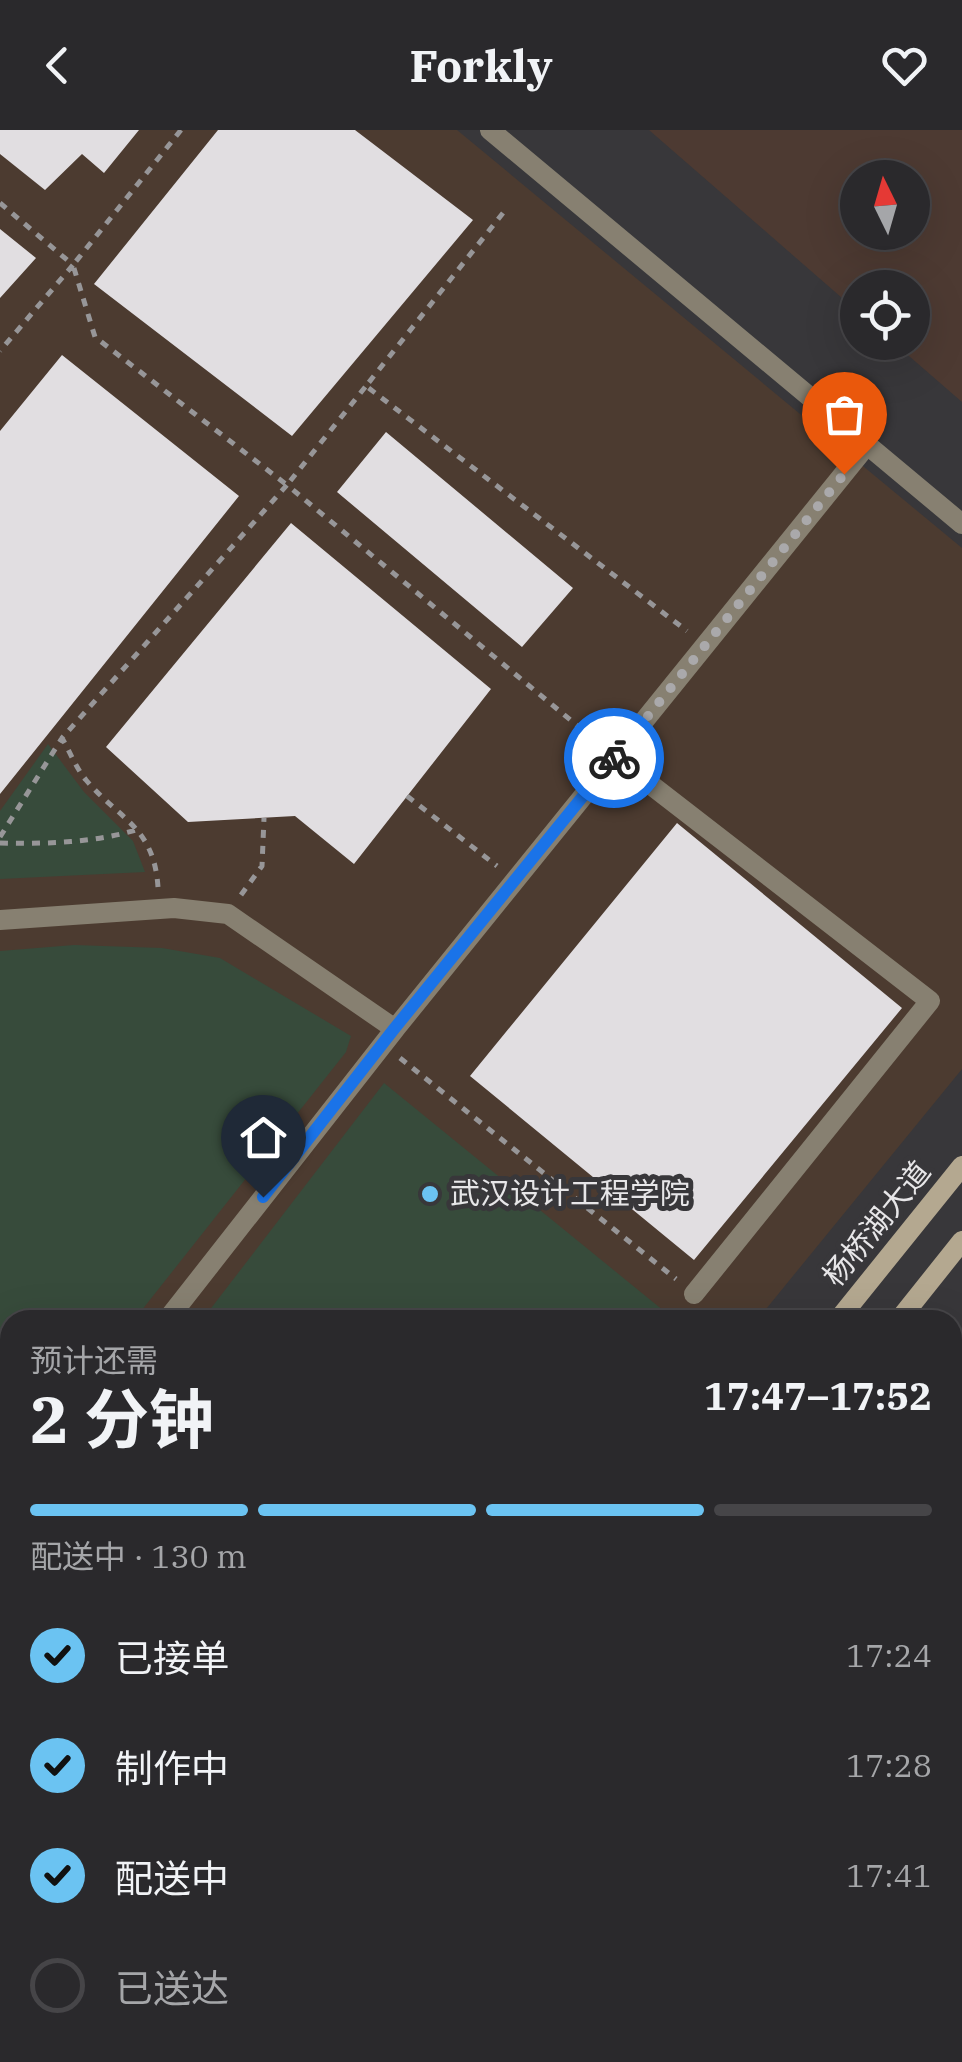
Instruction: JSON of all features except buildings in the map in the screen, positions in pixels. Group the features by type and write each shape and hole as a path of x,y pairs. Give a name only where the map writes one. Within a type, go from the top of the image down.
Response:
{"main road":[{"name":"杨桥湖大道","path":"846,1310 962,1166"},
{"path":"907,1310 962,1240"}],"street":[{"path":"490,130 962,524"},
{"path":"175,1310 389,1036 867,445"},
{"path":"615,757 930,1001 694,1294"},
{"path":"0,920 160,909 228,914 389,1036"}],"path":[{"path":"0,351 181,130"},
{"path":"0,203 73,265 95,338 287,485 615,757"},
{"path":"136,829 116,836 43,844 0,840 62,738 287,485 503,212"},
{"path":"366,386 706,645"},
{"path":"62,738 84,778 148,841 157,868 160,909"},
{"path":"407,796 515,880"},
{"path":"228,914 262,866 264,818"},
{"path":"389,1036 694,1294"}],"shaded area":[{"name":"武汉设计工程学院","path":"0,130 457,130 962,548 962,1069 765,1310 0,1310"},
{"path":"649,130 962,130 962,402 914,360 930,360 930,270 840,270 840,296"}],"green space":[{"path":"48,744 84,792 133,841 145,872 0,879 0,811"},
{"path":"74,945 162,948 220,958 351,1036 346,1052 142,1310 0,1310 0,951"},
{"path":"384,1083 663,1310 210,1310"}],"way so far":[{"path":"614,758 844,474"}],"place":[{"name":"武汉设计工程学院","path":"430,1194"}],"route":[{"path":"263,1197 614,758"}]}
